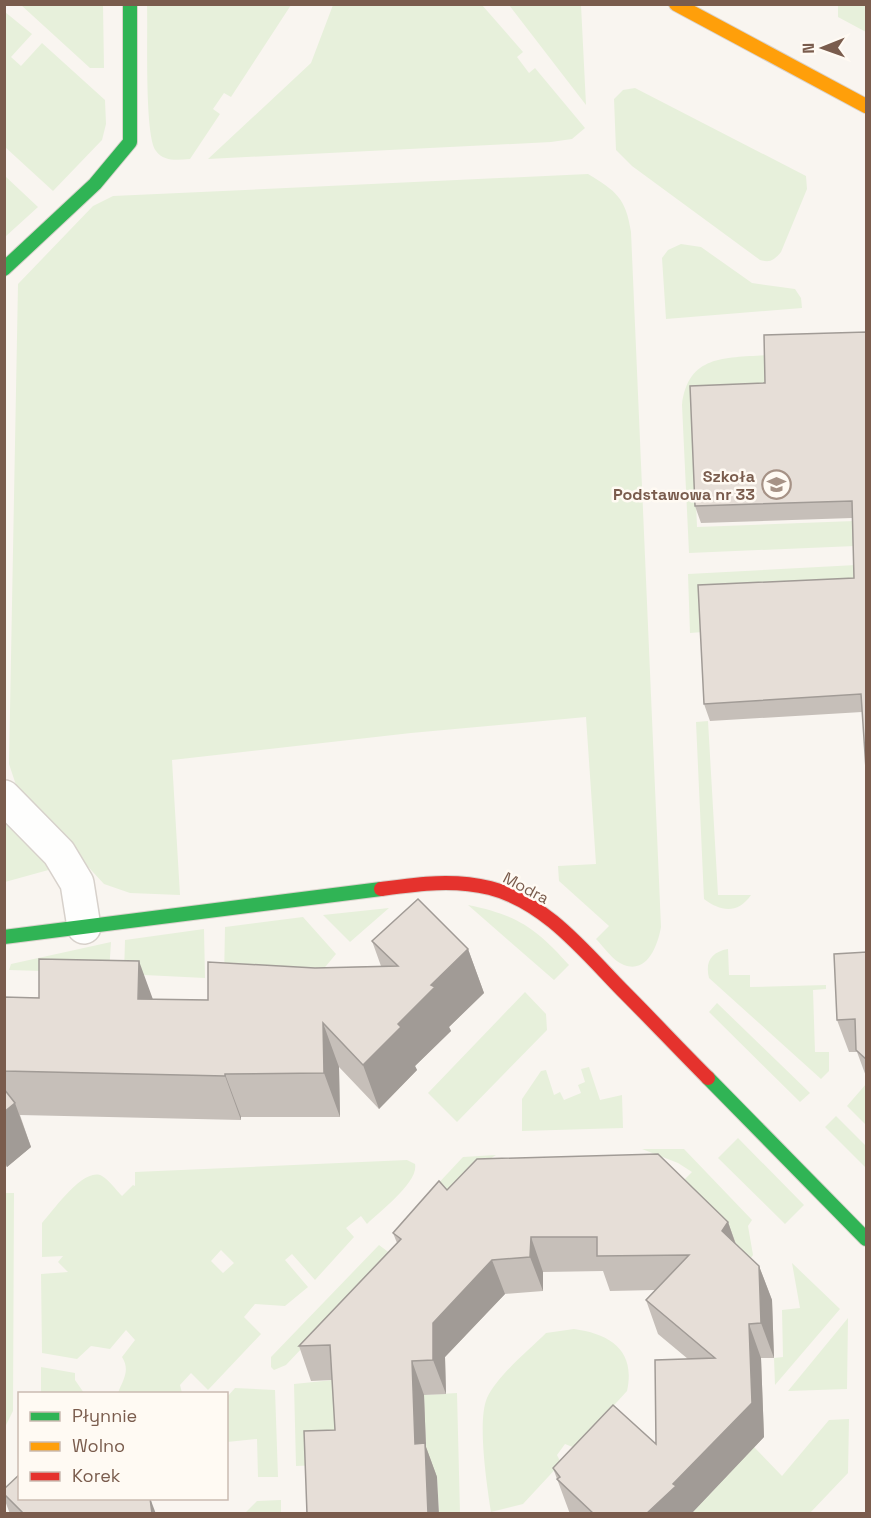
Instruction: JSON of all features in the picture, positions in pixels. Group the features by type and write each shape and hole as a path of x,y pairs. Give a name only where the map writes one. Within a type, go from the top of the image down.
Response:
{"street":[{"path":"4,269 95,184 116,162 130,142 130,4"},
{"path":"676,4 867,106"},
{"path":"4,797 59,853 77,883 84,927"},
{"name":"Modra","path":"4,937 432,882 471,882 504,891 538,910 570,937 867,1239"}],"green space":[{"path":"21,5 103,5 104,68 90,68"},
{"path":"147,5 291,5 231,97 224,93 213,109 220,114 190,159 172,160 163,157 156,151 152,142 147,82"},
{"path":"333,5 482,5 523,52 517,57 529,73 535,68 585,128 572,139 551,142 208,159 311,63"},
{"path":"509,5 581,5 586,105"},
{"path":"838,5 866,5 866,32 838,17"},
{"path":"5,12 32,34 11,57 21,66 42,43 105,100 106,124 102,140 53,191 5,147"},
{"path":"635,88 806,176 807,189 781,252 774,259 760,260 632,166 616,150 614,99 623,90"},
{"path":"588,174 606,185 623,203 631,232 661,927 650,956 639,965 632,967 616,960 596,939 609,926 559,881 558,866 596,864 586,717 411,733 172,760 180,895 130,893 104,884 18,791 9,764 18,284 93,206 113,196"},
{"path":"5,176 38,207 4,237"},
{"path":"681,244 701,247 752,283 795,289 801,298 802,308 666,319 662,258 668,250"},
{"path":"766,355 767,395 692,401 697,527 854,521 855,546 689,553 682,405 686,388 692,376 711,362"},
{"path":"856,565 856,592 703,632 690,633 688,574"},
{"path":"708,721 718,895 751,895 741,905 729,909 717,907 704,899 696,722"},
{"path":"4,818 52,869 5,882"},
{"path":"468,905 500,913 524,925 546,941 569,965 554,980"},
{"path":"389,908 350,942 323,915"},
{"path":"303,917 336,954 316,978 224,979 225,927"},
{"path":"204,929 205,978 124,974 125,940"},
{"path":"111,942 109,973 9,970 11,964"},
{"path":"728,949 729,975 750,975 750,987 826,985 826,989 813,990 815,1052 829,1052 829,1071 821,1079 709,978 708,967 713,955"},
{"path":"525,992 546,1014 547,1030 457,1122 428,1093"},
{"path":"717,1003 810,1093 800,1102 709,1012"},
{"path":"589,1067 600,1100 622,1095 623,1128 522,1131 522,1099 541,1071 546,1070 554,1095 560,1092 564,1100 581,1093 578,1085 585,1082 581,1069"},
{"path":"866,1084 866,1125 847,1106"},
{"path":"836,1116 866,1146 866,1168 825,1127"},
{"path":"738,1138 804,1205 785,1224 718,1158"},
{"path":"642,1149 684,1149 752,1220 748,1226 753,1255 748,1262 673,1191 692,1172 678,1163"},
{"path":"496,1155 454,1182 423,1240 403,1221 463,1157"},
{"path":"407,1160 415,1164 415,1171 411,1179 389,1204 367,1224 361,1216 346,1228 354,1237 315,1280 292,1254 285,1260 308,1287 285,1306 255,1304 244,1317 261,1334 208,1390 191,1373 180,1385 182,1392 118,1392 126,1371 122,1357 135,1340 126,1330 110,1349 91,1346 77,1359 42,1353 41,1274 68,1272 58,1262 63,1256 42,1257 42,1223 69,1191 87,1177 102,1176 122,1196 133,1185 135,1186 135,1172","holes":["221,1250 234,1263 223,1273 211,1261"]},
{"path":"5,1193 14,1193 13,1411 5,1427"},
{"path":"379,1245 391,1254 286,1365 274,1370 271,1367 271,1357"},
{"path":"792,1263 840,1309 775,1385 774,1358 783,1357 782,1310 800,1308"},
{"path":"848,1318 847,1389 788,1391"},
{"path":"574,1329 599,1335 617,1346 628,1365 627,1391 575,1448 565,1444 557,1455 561,1463 523,1504 491,1512 483,1437 484,1408 487,1398 506,1372 546,1333"},
{"path":"41,1367 75,1373 75,1380 83,1392 41,1392"},
{"path":"343,1379 347,1464 296,1466 294,1384"},
{"path":"235,1388 275,1390 278,1477 258,1477 257,1439 228,1442 228,1396"},
{"path":"457,1393 460,1513 439,1513 437,1477 427,1478 424,1395"},
{"path":"849,1419 848,1473 810,1513 691,1514 754,1447 782,1476 829,1420"},
{"path":"281,1500 281,1513 245,1513 257,1501"}],"building":[{"path":"867,332 867,784 861,694 704,704 698,585 854,578 852,501 695,506 690,386 765,383 764,335"},
{"path":"418,899 468,949 431,985 435,987 398,1024 401,1027 363,1065 323,1023 324,1073 225,1074 225,1076 4,1071 4,997 39,998 39,959 139,961 138,999 208,1000 208,962 315,968 398,966 372,941"},
{"path":"867,952 867,1060 856,1050 855,1019 837,1020 834,954"},
{"path":"4,1089 15,1103 4,1112"},
{"path":"658,1154 728,1222 722,1231 759,1266 761,1323 749,1324 752,1403 673,1484 676,1486 646,1514 594,1514 557,1479 560,1477 553,1468 613,1405 656,1444 655,1360 715,1358 646,1300 689,1255 597,1256 597,1237 531,1237 530,1257 492,1260 433,1323 433,1360 412,1361 415,1444 425,1443 428,1514 307,1514 304,1431 335,1430 330,1345 299,1346 401,1239 393,1233 439,1181 447,1190 477,1159"},
{"path":"18,1476 18,1500 150,1500 152,1514 21,1514 22,1512 4,1494 4,1489"}],"traffic: fast":[{"path":"4,269 95,184 130,142 130,4"},
{"path":"4,937 381,889"},
{"path":"708,1078 866,1239"}],"traffic: slow":[{"path":"676,4 866,106"}],"traffic: jam":[{"path":"381,889 422,884 476,885 510,895 528,904 546,916 578,944 708,1078"}],"place":[{"name":"Szkoła Podstawowa nr 33","path":"776,485"}]}
